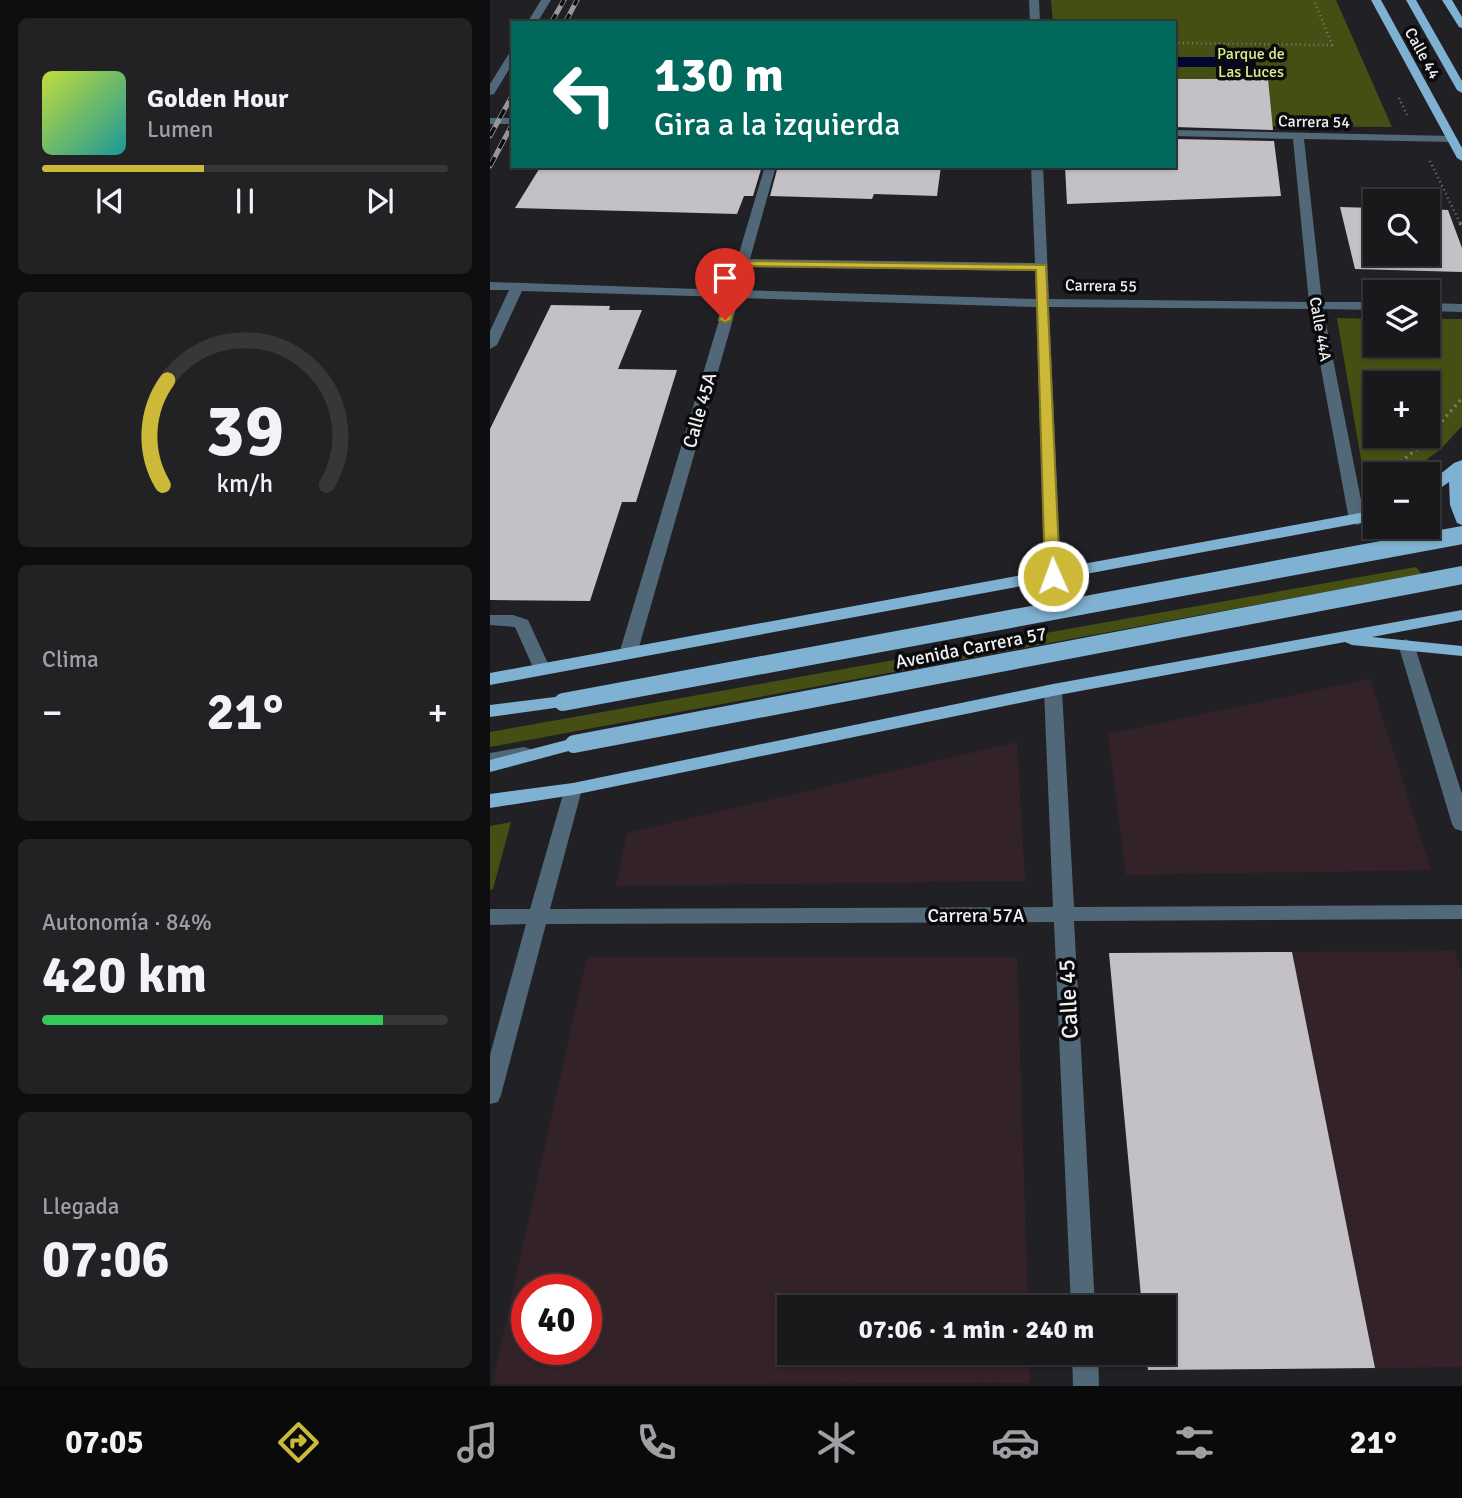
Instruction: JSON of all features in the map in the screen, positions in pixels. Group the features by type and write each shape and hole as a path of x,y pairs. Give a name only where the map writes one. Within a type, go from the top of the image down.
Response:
{"main road":[{"name":"Calle 44","path":"1376,0 1462,158"},
{"name":"Calle 44","path":"1411,0 1462,90"},
{"path":"1447,0 1462,25"},
{"path":"1440,482 1462,464"},
{"path":"1462,464 1455,480 1454,496 1462,520"},
{"path":"490,679 1363,518"},
{"name":"Avenida Carrera 57","path":"490,711 563,702 1462,535"},
{"name":"Avenida Carrera 57","path":"490,766 574,744 1462,576"},
{"path":"490,801 573,789 1052,690 1462,615"},
{"path":"1331,638 1462,651"}],"street":[{"path":"533,21 545,0"},
{"path":"1034,0 1035,21"},
{"path":"490,92 511,59"},
{"path":"490,121 511,121"},
{"name":"Carrera 54","path":"1176,133 1452,139"},
{"name":"Calle 44A","path":"1298,136 1316,306 1357,520"},
{"name":"Calle 45A","path":"628,654 770,168"},
{"path":"1037,168 1053,576"},
{"path":"742,263 1042,267"},
{"name":"Carrera 55","path":"490,286 1018,303 1363,306"},
{"path":"490,345 517,287"},
{"path":"1440,307 1462,308"},
{"path":"490,620 513,620 522,624 542,670"},
{"path":"1406,644 1462,824"},
{"name":"Calle 45","path":"1052,690 1082,1295"},
{"path":"490,717 563,702"},
{"path":"490,759 574,744"},
{"path":"490,1095 573,789"},
{"name":"Carrera 57A","path":"490,917 1462,912"},
{"path":"1085,1365 1086,1386"}],"path":[{"path":"1176,43 1332,45 1314,0"},
{"path":"1400,462 1422,445 1462,398"}],"shaded area":[{"path":"1370,679 1431,870 1126,875 1108,734"},
{"path":"1017,742 1025,881 616,886 627,833"},
{"path":"1455,951 1462,974 1462,1367 1375,1368 1292,952"},
{"path":"587,957 1017,957 1028,1295 777,1295 777,1365 1029,1365 1030,1383 492,1384 511,1299 511,1365 602,1365 602,1274 516,1274"}],"green space":[{"name":"Parque de Las Luces","path":"1051,0 1336,0 1392,127 1176,125 1176,21 1053,21"},
{"path":"1337,318 1363,319 1363,357 1440,357 1440,319 1462,319 1462,426 1441,449 1423,462 1363,462 1363,471"},
{"path":"1416,567 1422,574 490,747 490,732"},
{"path":"511,822 493,889 490,890 490,826"}],"water":[{"path":"1176,57 1254,57 1257,67 1176,67"}],"building":[{"path":"1176,79 1268,79 1273,130 1176,127"},
{"path":"1176,139 1274,141 1281,196 1067,204 1065,168 1176,168"},
{"path":"540,168 761,168 753,196 744,196 737,214 515,208"},
{"path":"777,168 941,168 937,196 874,194 872,199 770,196"},
{"path":"1340,207 1363,208 1363,266 1440,266 1440,210 1448,210 1462,248 1462,272 1355,269"},
{"path":"551,305 610,306 609,310 642,310 618,369 677,370 636,502 622,502 590,601 490,600 490,429"},
{"path":"1292,952 1375,1368 1148,1370 1147,1365 1176,1365 1176,1295 1141,1295 1109,953"}],"railway":[{"path":"552,21 564,0"},
{"path":"566,21 577,0"},
{"path":"490,136 511,98"},
{"path":"490,166 511,127"}],"route":[{"path":"725,320 742,263 1042,267 1053,576"}]}
